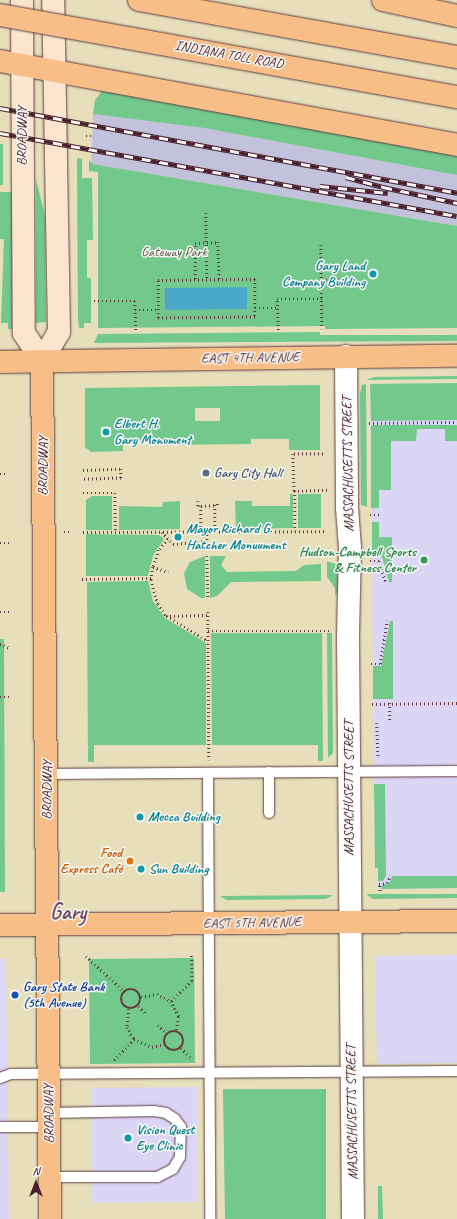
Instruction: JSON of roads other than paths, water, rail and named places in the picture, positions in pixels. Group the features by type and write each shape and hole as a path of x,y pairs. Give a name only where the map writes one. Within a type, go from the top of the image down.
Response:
{"main road":[{"name":"BROADWAY","path":"22,0 21,65 24,333 42,361 50,1219"},
{"path":"42,361 60,332 53,71 53,0"},
{"path":"139,0 457,57"},
{"path":"383,0 457,16"},
{"name":"INDIANA TOLL ROAD","path":"0,15 457,97"},
{"path":"0,61 457,145"},
{"name":"EAST 4TH AVENUE","path":"0,362 346,356 457,356"},
{"name":"EAST 5TH AVENUE","path":"0,925 457,921"}],"street":[{"name":"MASSACHUSETTS STREET","path":"346,356 353,1219"}],"lane":[{"path":"47,774 457,771"},
{"path":"268,772 268,813"},
{"path":"208,773 210,1219"},
{"path":"0,1073 209,1074 457,1071"},
{"path":"0,1078 11,1074"},
{"path":"0,1084 11,1074"},
{"path":"0,1127 49,1120 154,1112 166,1113 175,1118 181,1127 180,1156 173,1169 158,1177 50,1177"}],"water":[{"path":"247,287 247,309 165,310 165,288"}],"railway":[{"path":"0,108 457,193"},
{"path":"0,133 457,216"},
{"path":"346,177 383,187 457,203"},
{"path":"320,186 388,193"}],"place":[{"name":"Gary Land Company Building","path":"373,274"},
{"name":"Elbert H. Gary Monument","path":"106,432"},
{"name":"Gary City Hall","path":"206,473"},
{"name":"Mayor Richard G. Hatcher Monuument","path":"178,537"},
{"name":"Hudson-Campbell Sports & Fitness Center","path":"424,560"},
{"name":"Mecca Building","path":"140,817"},
{"name":"Food Express Café","path":"130,861"},
{"name":"Sun Building","path":"141,869"},
{"name":"Gary State Bank (5th Avenue)","path":"15,995"},
{"name":"Vision Quest Eye Clinic","path":"128,1138"}],"district":[{"name":"Gary","path":"68,913"}],"park label":[{"name":"Gateway Park","path":"174,252"}]}
